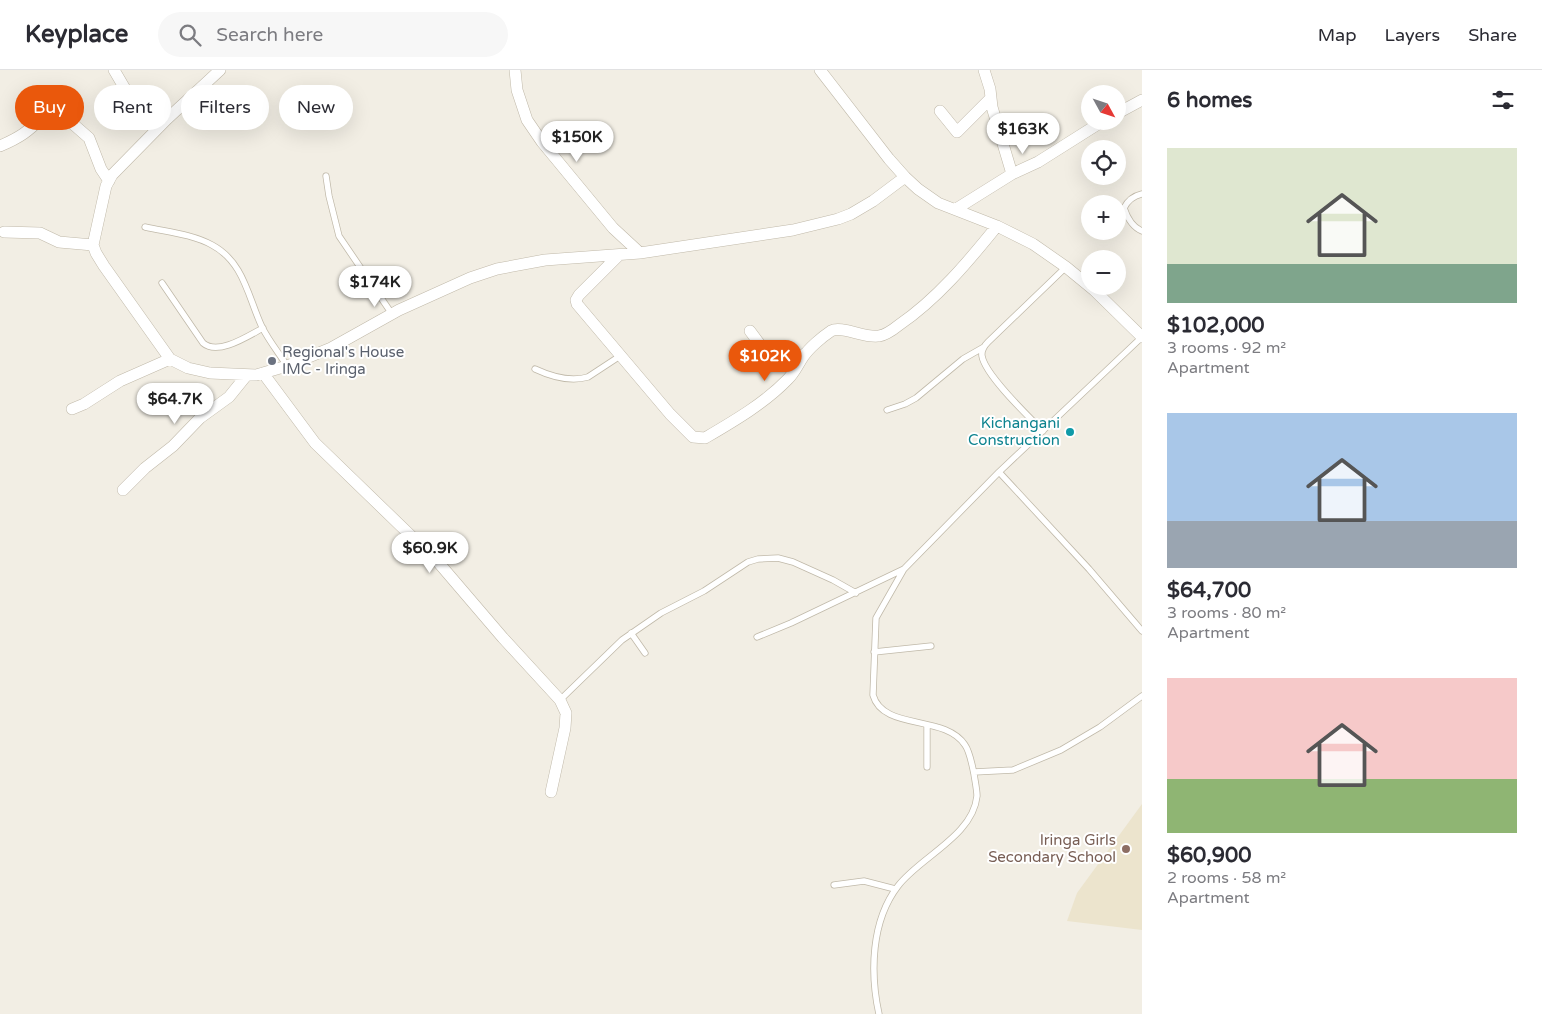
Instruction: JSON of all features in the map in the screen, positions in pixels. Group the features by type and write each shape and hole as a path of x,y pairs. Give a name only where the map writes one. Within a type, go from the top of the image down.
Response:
{"street":[{"path":"114,70 123,85"},
{"path":"171,115 220,70"},
{"path":"515,70 518,90 527,120 542,142 613,228 640,253"},
{"path":"820,70 905,178 938,203 997,226 1033,244 1066,267 1094,290 1142,337"},
{"path":"984,70 990,89 992,107 1012,174"},
{"path":"940,111 956,132 991,98"},
{"path":"1126,109 1142,100"},
{"path":"0,146 26,133 53,110 57,110 89,138 101,168 109,181"},
{"path":"156,130 109,181 93,245 104,266 170,359 188,368 210,373 246,376 287,366 332,348 392,314 470,278 497,269 545,260 618,256 793,230 838,219 866,205 905,178"},
{"path":"956,209 1012,174 1038,162 1090,130"},
{"path":"618,256 578,295 576,300 578,307 688,432 693,437 705,438 729,424 774,392 790,377 805,354 834,330 867,336 880,336 894,329 927,304 962,268 997,226"},
{"path":"4,232 40,233 60,242 93,245"},
{"path":"750,331 773,362 805,354"},
{"path":"72,409 84,404 120,381 170,359"},
{"path":"264,373 315,443 438,562 503,638 560,700 566,713 565,728 551,792"},
{"path":"123,490 145,468 177,443 200,418 229,397 246,376"}],"lane":[{"path":"326,176 333,218 342,244 392,314"},
{"path":"1142,194 1128,201 1124,208 1128,218 1142,231"},
{"path":"145,227 191,237 217,248 234,263 241,272 263,328 287,366"},
{"path":"887,410 916,398 963,359 984,347 1066,267"},
{"path":"162,283 203,343 210,348 229,344 263,328"},
{"path":"879,1014 876,1001 875,943 889,899 904,878 949,840 970,818 977,796 974,772 967,746 959,737 944,728 906,719 883,710 876,703 873,695 876,618 904,569 999,472 1142,337"},
{"path":"984,347 982,355 984,361 995,379 1043,431"},
{"path":"536,369 563,378 582,379 620,356"},
{"path":"999,472 1089,569 1142,631"},
{"path":"560,700 631,633 661,613 704,591 737,568 758,559 778,558 793,562 834,580 856,593"},
{"path":"757,637 856,593 904,569"},
{"path":"631,633 645,653"},
{"path":"874,652 931,646"},
{"path":"974,772 1013,770 1061,750 1100,727 1142,696"},
{"path":"927,725 927,767"},
{"path":"834,885 864,881 896,890"}],"shaded area":[{"name":"Iringa Girls Secondary School","path":"1142,804 1142,930 1067,921 1077,893"}],"place":[{"name":"Regional's House IMC - Iringa","path":"272,361"},
{"name":"Kichangani Construction","path":"1070,432"},
{"name":"Iringa Girls Secondary School","path":"1126,849"}]}
